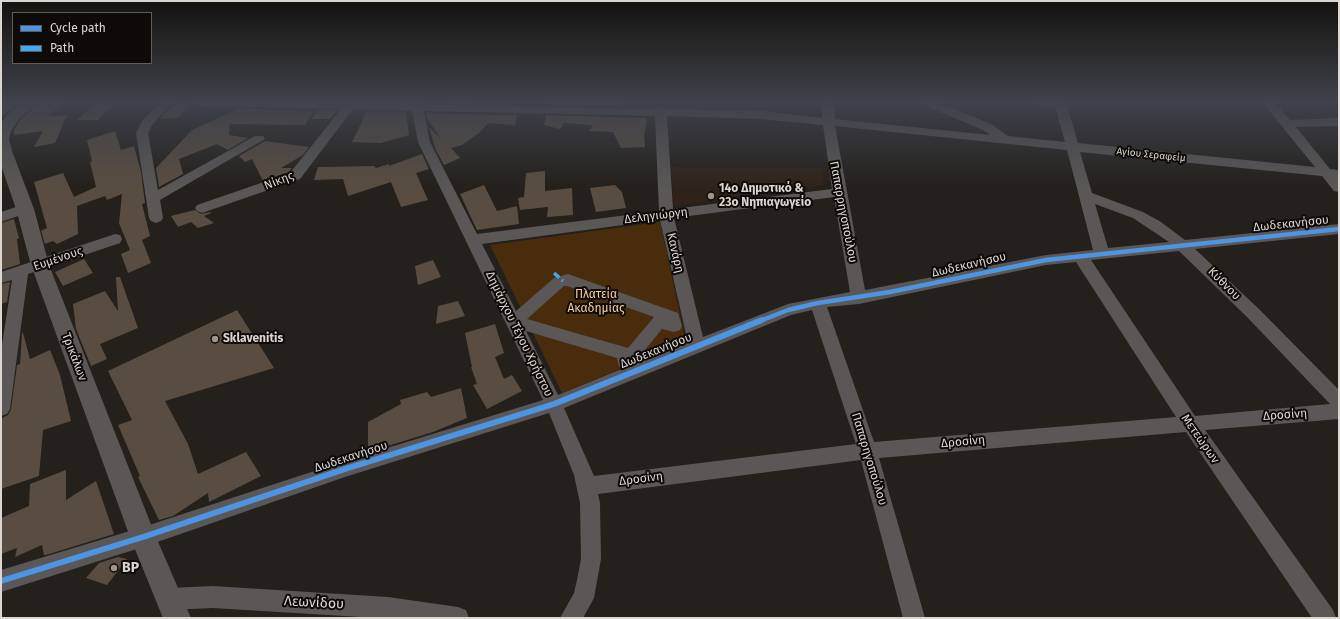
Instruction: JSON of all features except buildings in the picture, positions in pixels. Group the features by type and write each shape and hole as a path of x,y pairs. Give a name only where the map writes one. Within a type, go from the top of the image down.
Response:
{"main road":[{"name":"Τρικάλων","path":"1,138 4,151 25,209 30,268 173,609"}],"street":[{"path":"143,131 142,133 156,218"},
{"name":"Νίκης","path":"202,208 295,176 330,131"},
{"name":"Δημάρχου Τέγου Χρήστου","path":"421,131 424,142 554,404 580,463 588,486 592,525 590,572 583,598 571,618"},
{"name":"Κανάρη","path":"662,131 666,215 697,346"},
{"name":"Παπαρρηγοπούλου","path":"830,131 839,192 859,298"},
{"name":"Αγίου Σεραφείμ","path":"925,131 1333,174"},
{"path":"993,131 1006,140"},
{"path":"1069,131 1102,254"},
{"path":"1292,131 1333,174 1339,188"},
{"path":"152,199 259,139"},
{"name":"Δεληγιώργη","path":"473,240 839,192"},
{"name":"Κύθνου","path":"1086,196 1146,219 1164,230 1183,246 1253,313 1339,402"},
{"path":"1,217 25,209"},
{"name":"Δωδεκανήσου","path":"1,580 143,537 345,470 554,404 769,317 818,303 859,298 1026,263 1339,229"},
{"name":"Ευμένους","path":"1,278 115,239"},
{"name":"Μετεώρων","path":"1080,256 1188,422 1325,618"},
{"path":"1,409 30,268"},
{"path":"568,280 672,317 674,326 658,322 635,350 639,358 625,362 625,354 522,324 517,319 559,282 568,280"},
{"name":"Παπαρηγοπούλου","path":"818,303 868,450 914,618"},
{"name":"Δροσίνη","path":"588,486 868,450 1188,422 1339,411"},
{"name":"Λεωνίδου","path":"173,609 220,597 304,604 388,608 458,618"}],"shaded area":[{"name":"14ο Δημοτικό & 23ο Νηπιαγωγείο","path":"671,167 822,168 824,185 674,206"}],"green space":[{"name":"Πλατεία Ακαδημίας","path":"660,222 686,342 562,393 490,245"}],"marked path":[{"path":"554,273 563,281"}],"cycle path":[{"path":"1,581 143,537 345,469 554,404 788,310 818,303 890,292 1046,260 1339,229"}],"place":[{"name":"14ο Δημοτικό & 23ο Νηπιαγωγείο","path":"711,196"},
{"name":"Sklavenitis","path":"215,339"},
{"name":"BP","path":"114,568"}]}
